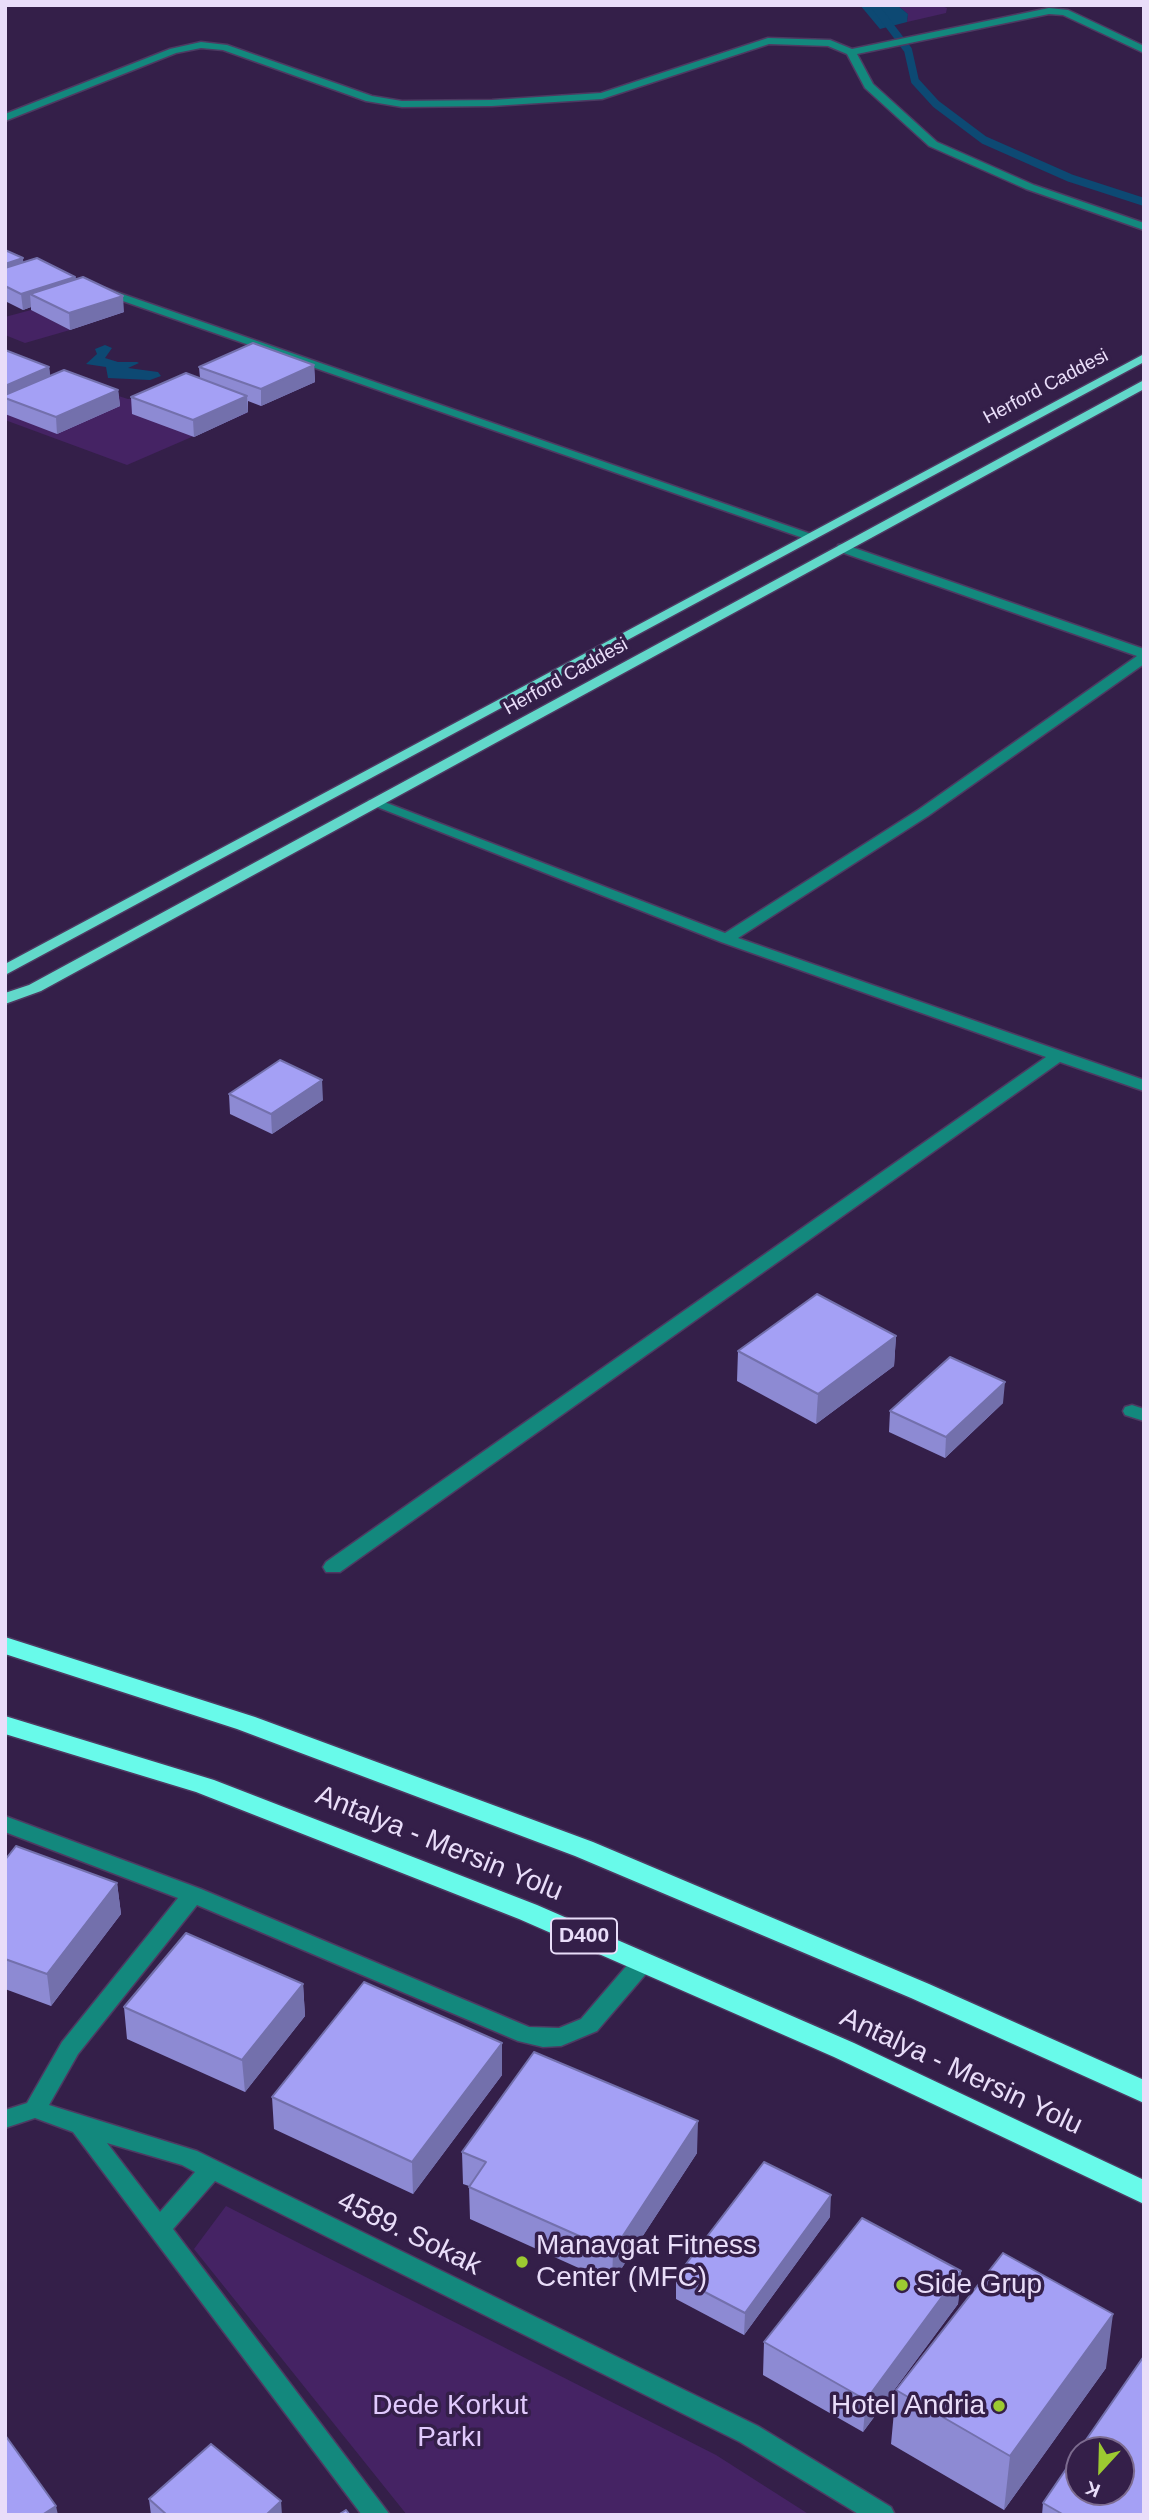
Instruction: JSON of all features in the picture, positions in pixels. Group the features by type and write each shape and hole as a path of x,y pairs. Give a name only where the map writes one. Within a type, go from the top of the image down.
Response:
{"highway":[{"name":"Antalya - Mersin Yolu","path":"5,1645 246,1723 584,1849 908,1986 1144,2092"},
{"name":"Antalya - Mersin Yolu","path":"5,1725 205,1786 528,1912 844,2050 1144,2193"}],"main road":[{"name":"Herford Caddesi","path":"5,970 1144,356"},
{"name":"Herford Caddesi","path":"5,999 35,988 1144,384"}],"street":[{"path":"5,117 162,56 201,45 224,47 370,99 402,104 492,103 602,96 768,41 830,43 851,52 1051,8 1065,12 1144,50"},
{"path":"851,52 869,86 933,144 1030,187 1144,227"},
{"path":"85,284 811,536"},
{"path":"843,548 1144,656"},
{"path":"726,939 923,813 1144,656"},
{"path":"374,803 726,939 1144,1086"},
{"path":"333,1567 1057,1056"},
{"path":"5,1824 193,1895 526,2035 561,2037 589,2025 643,1962"},
{"path":"5,2119 35,2109 70,2048 193,1895"},
{"name":"4589. Sokak","path":"35,2109 81,2126 189,2158 749,2434 883,2515"},
{"path":"81,2126 377,2515"},
{"path":"159,2229 211,2170"}],"green space":[{"path":"897,5 939,5 947,8 946,13 907,22 908,14"},
{"path":"31,310 70,330 25,343 5,335 5,317"},
{"path":"168,386 247,413 127,465 5,420 5,409 90,387 128,399 142,397"},
{"name":"Dede Korkut Parkı","path":"226,2206 716,2455 810,2515 407,2515 194,2249"}],"water":[{"path":"860,5 897,5 908,14 907,22 880,29"},
{"path":"105,345 112,348 105,358 118,362 137,362 139,363 128,368 158,372 161,376 150,380 108,378 106,367 86,364 97,354 95,349"}],"building":[{"path":"5,250 23,258 5,264"},
{"path":"37,258 75,277 21,294 5,286 5,268"},
{"path":"83,277 123,296 69,313 30,294"},
{"path":"253,343 314,365 261,389 199,367"},
{"path":"5,350 49,367 5,386"},
{"path":"64,370 118,390 56,417 5,398 5,395"},
{"path":"186,373 247,396 193,420 131,397"},
{"path":"280,1060 322,1080 271,1114 229,1094"},
{"path":"817,1294 896,1336 818,1394 738,1351"},
{"path":"950,1357 1005,1382 946,1437 890,1411"},
{"path":"16,1846 117,1883 47,1974 5,1959 5,1860"},
{"path":"186,1933 303,1984 242,2060 124,2007"},
{"path":"364,1982 502,2043 412,2162 272,2097"},
{"path":"534,2052 698,2121 613,2251 469,2187 486,2162 462,2152"},
{"path":"764,2162 831,2195 745,2313 676,2277"},
{"path":"862,2218 961,2271 866,2400 764,2342"},
{"path":"1003,2253 1113,2314 1010,2456 896,2390"},
{"path":"1144,2356 1144,2515 1064,2515 1043,2503 1065,2471 1065,2506 1135,2506 1135,2436 1089,2436"},
{"path":"5,2435 56,2506 42,2515 5,2515"},
{"path":"211,2444 281,2501 266,2515 167,2515 149,2499"}],"waterway":[{"path":"874,5 908,50 915,81 936,104 984,140 1070,178 1144,202"}],"place":[{"name":"Manavgat Fitness Center (MFC)","path":"522,2262"},
{"name":"Side Grup","path":"902,2285"},
{"name":"Hotel Andria","path":"999,2406"}]}
